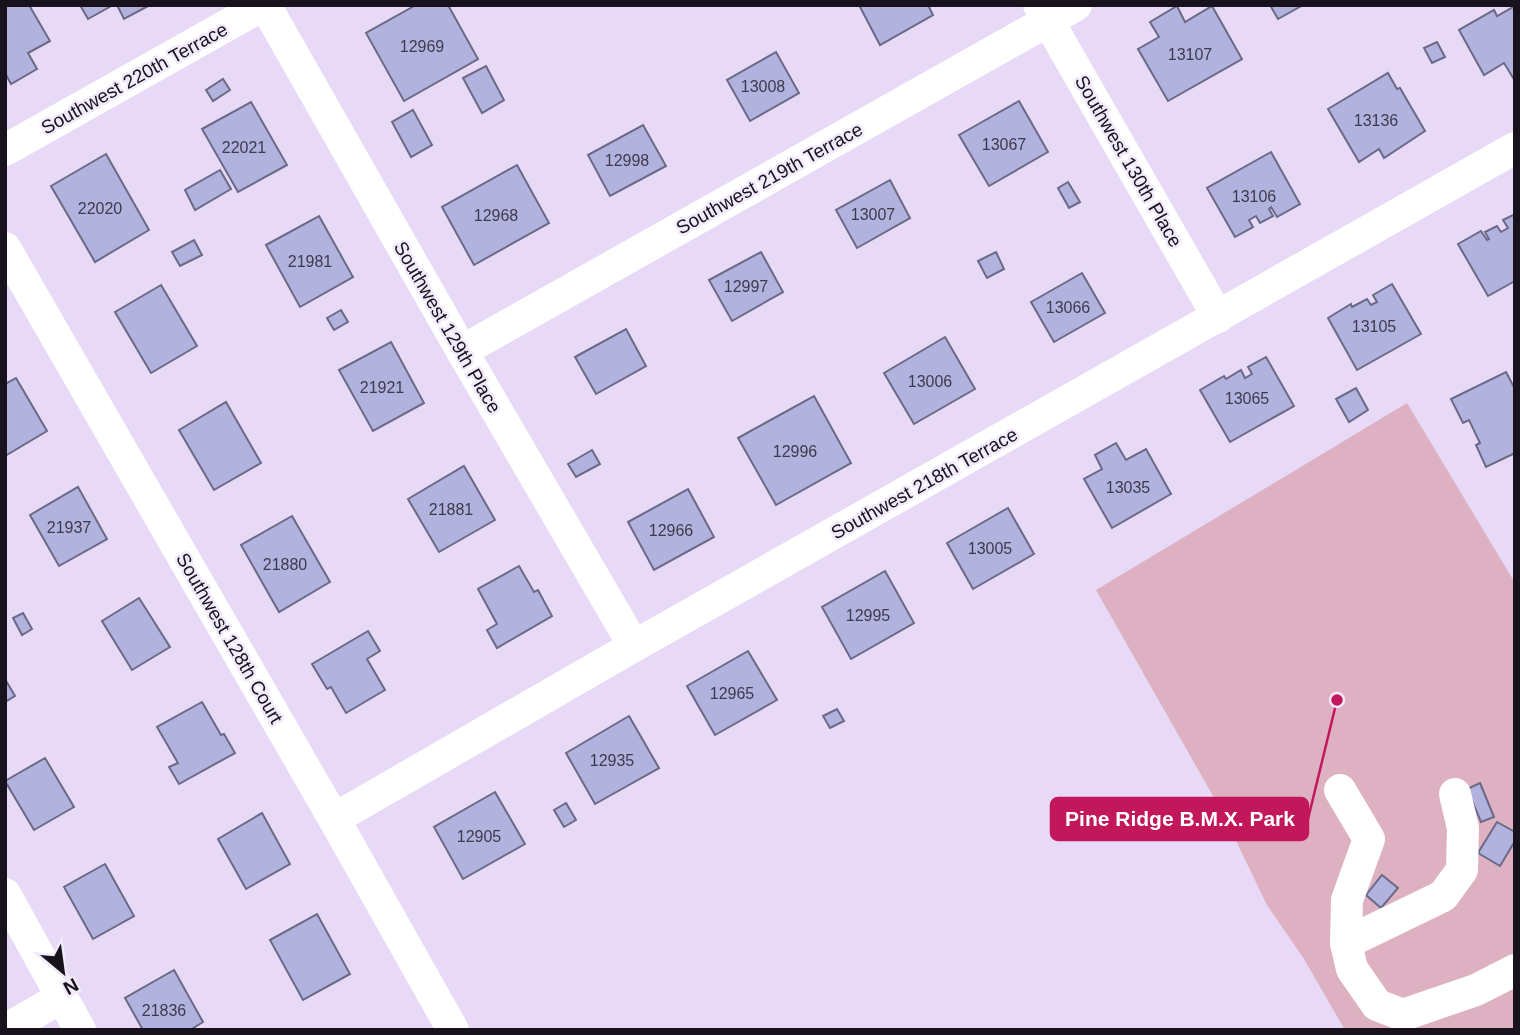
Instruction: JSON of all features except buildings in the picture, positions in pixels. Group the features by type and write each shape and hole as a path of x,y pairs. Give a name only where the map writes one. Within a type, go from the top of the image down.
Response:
{"street":[{"name":"Southwest 220th Terrace","path":"5,150 264,5"},
{"name":"Southwest 129th Place","path":"264,5 634,646"},
{"name":"Southwest 219th Terrace","path":"462,351 1044,13 1076,5"},
{"name":"Southwest 130th Place","path":"1044,13 1218,317"},
{"name":"Southwest 218th Terrace","path":"334,819 634,646 1515,148"},
{"name":"Southwest 128th Court","path":"5,248 453,1030"},
{"path":"1340,790 1369,839 1347,900 1346,943 1352,969 1377,1004 1403,1015 1476,990 1515,970"},
{"path":"1346,943 1443,896 1462,870 1463,828 1455,794"},
{"path":"5,894 80,1030"},
{"path":"5,1030 62,997"}],"shaded area":[{"path":"1407,403 1515,583 1515,1030 1345,1030 1304,959 1267,905 1221,810 1096,590"}],"place":[{"name":"Pine Ridge B.M.X. Park","path":"1337,700"}]}
